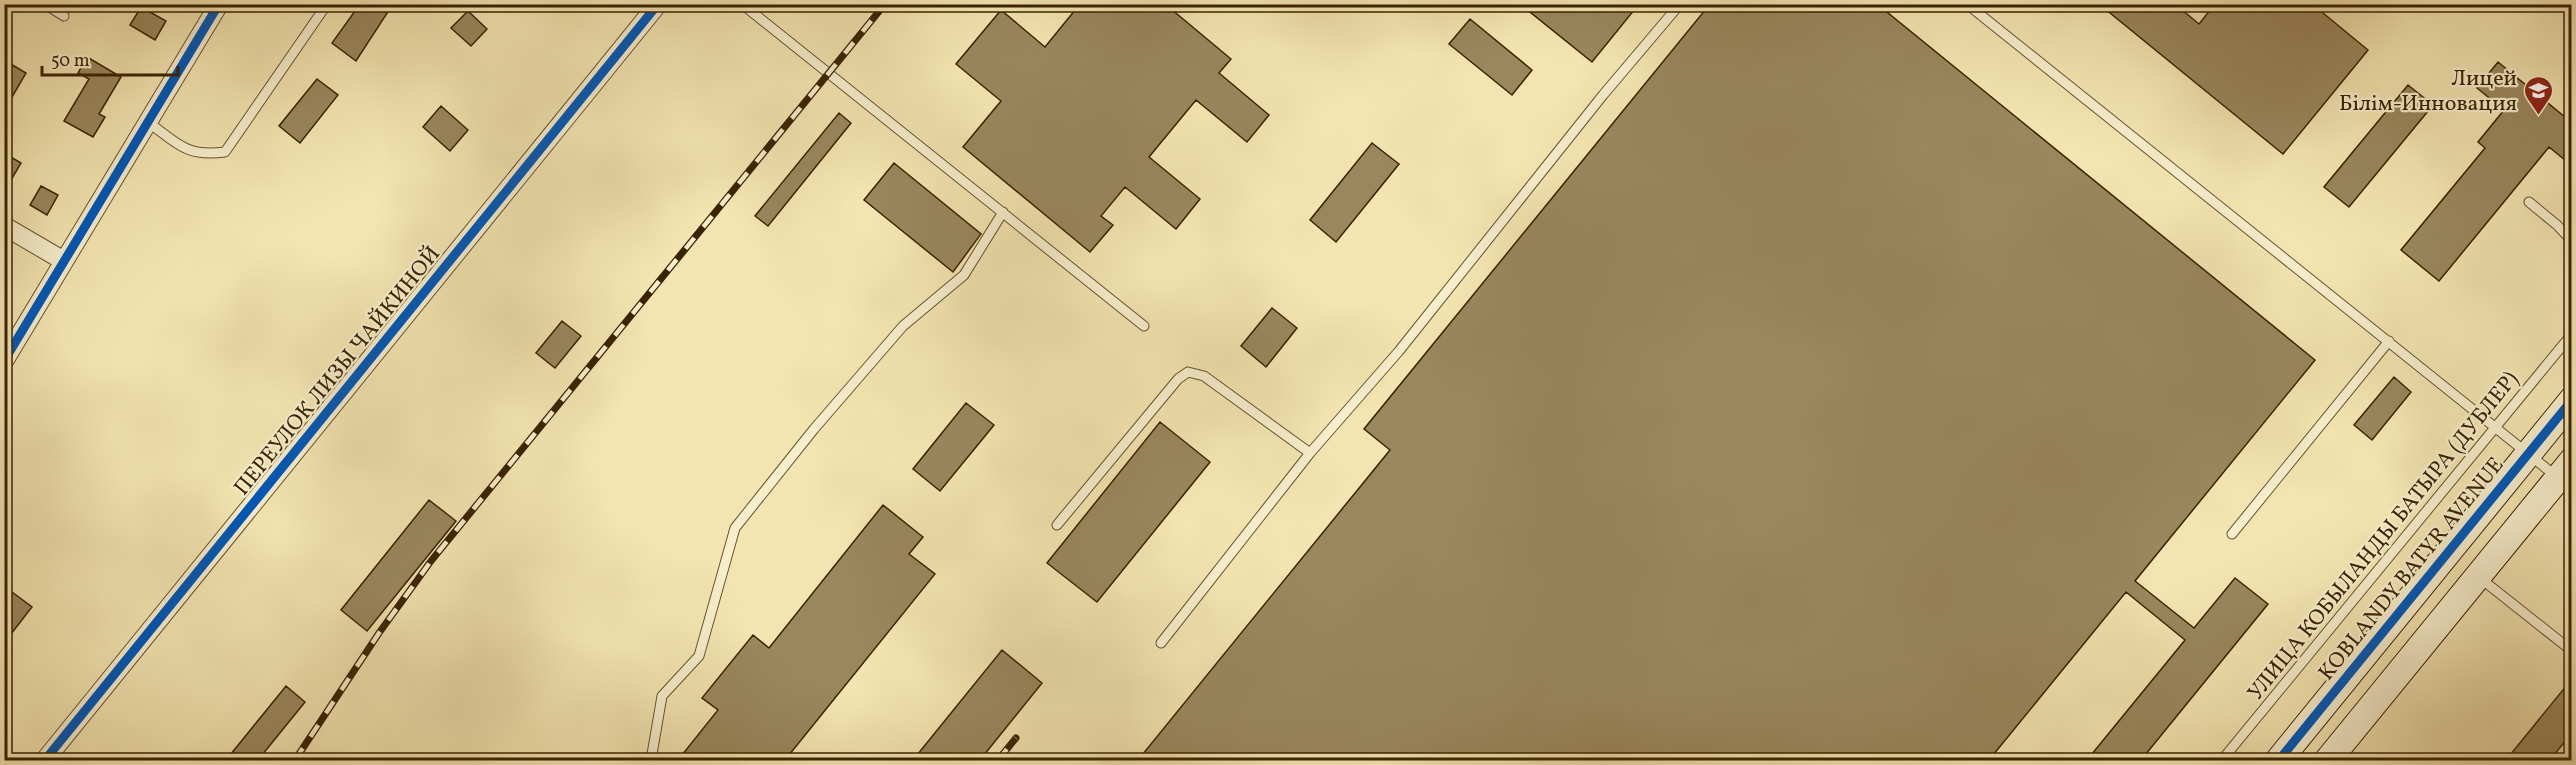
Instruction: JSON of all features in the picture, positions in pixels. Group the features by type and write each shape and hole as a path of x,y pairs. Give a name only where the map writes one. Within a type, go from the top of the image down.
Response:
{"street":[{"path":"4,360 219,4"},
{"name":"ПЕРЕУЛОК ЛИЗЫ ЧАЙКИНОЙ","path":"45,760 658,4"},
{"path":"4,226 64,261"},
{"name":"KOBLANDY BATYR AVENUE","path":"2279,760 2571,400"},
{"path":"2328,760 2564,469"}],"lane":[{"path":"45,4 64,16"},
{"path":"148,122 187,150 206,154 225,152 327,4"},
{"path":"742,4 1144,326"},
{"path":"1161,643 1310,453 1399,351 1603,95 1680,4"},
{"path":"1967,4 2529,454 2564,469"},
{"path":"2529,202 2557,225 2571,241"},
{"path":"651,760 662,696 699,656 735,528 814,429 903,326 964,275 1003,213"},
{"name":"УЛИЦА КОБЫЛАНДЫ БАТЫРА (ДУБЛЕР)","path":"2222,760 2571,334"},
{"path":"2232,534 2389,341"},
{"path":"1057,525 1178,379 1188,372 1204,376 1310,453"},
{"path":"2478,576 2571,651"},
{"path":"2567,760 2571,755"}],"building":[{"path":"360,4 393,4 356,61 332,43"},
{"path":"1080,4 1165,4 1231,59 1219,73 1269,115 1247,142 1196,100 1149,157 1200,199 1176,229 1125,187 1101,216 1113,225 1090,252 963,147 1001,101 956,64 1001,10 1045,47"},
{"path":"1520,4 1639,4 1592,62"},
{"path":"1710,4 1877,4 2315,360 2135,581 2194,628 2235,578 2268,604 2141,760 2087,760 2185,640 2126,592 1989,760 1138,760 1390,450 1364,429"},
{"path":"2099,4 2175,4 2199,24 2215,4 2312,4 2368,50 2283,154"},
{"path":"141,7 166,21 155,40 130,25"},
{"path":"468,11 487,29 471,46 451,28"},
{"path":"1470,19 1532,70 1512,95 1449,44"},
{"path":"87,57 121,77 99,114 105,117 93,137 64,121 89,79 78,73"},
{"path":"4,60 26,73 4,111"},
{"path":"2498,62 2571,122 2571,165 2549,147 2439,281 2401,250 2485,148 2478,142 2504,110 2477,88"},
{"path":"317,79 338,95 300,143 279,126"},
{"path":"2408,85 2433,105 2349,207 2324,187"},
{"path":"441,106 468,130 450,151 423,127"},
{"path":"839,113 851,123 768,226 755,216"},
{"path":"1372,143 1399,164 1336,242 1310,220"},
{"path":"4,153 21,163 4,192"},
{"path":"894,163 981,234 953,272 864,200"},
{"path":"41,186 58,195 47,215 30,205"},
{"path":"1272,308 1297,328 1266,367 1241,346"},
{"path":"562,321 581,336 555,368 536,353"},
{"path":"2394,377 2411,392 2372,440 2354,425"},
{"path":"966,403 994,425 940,491 913,469"},
{"path":"1160,422 1210,462 1097,602 1047,563"},
{"path":"429,500 456,521 367,631 341,610"},
{"path":"883,505 923,537 909,554 935,574 785,760 678,760 718,710 702,698 753,635 769,648"},
{"path":"12,592 32,607 4,643 4,601"},
{"path":"1002,650 1042,683 980,760 913,760"},
{"path":"2571,680 2571,734 2550,760 2506,760"},
{"path":"286,686 305,702 258,760 226,760"}],"railway":[{"path":"295,760 379,633 431,561 885,4"},
{"path":"998,760 1016,738"}],"cycle path":[{"path":"4,361 219,4"},
{"path":"45,760 658,4"},
{"path":"2279,760 2572,400"}],"place":[{"name":"Лицей Білім-Инновация","path":"2538,116"}]}
